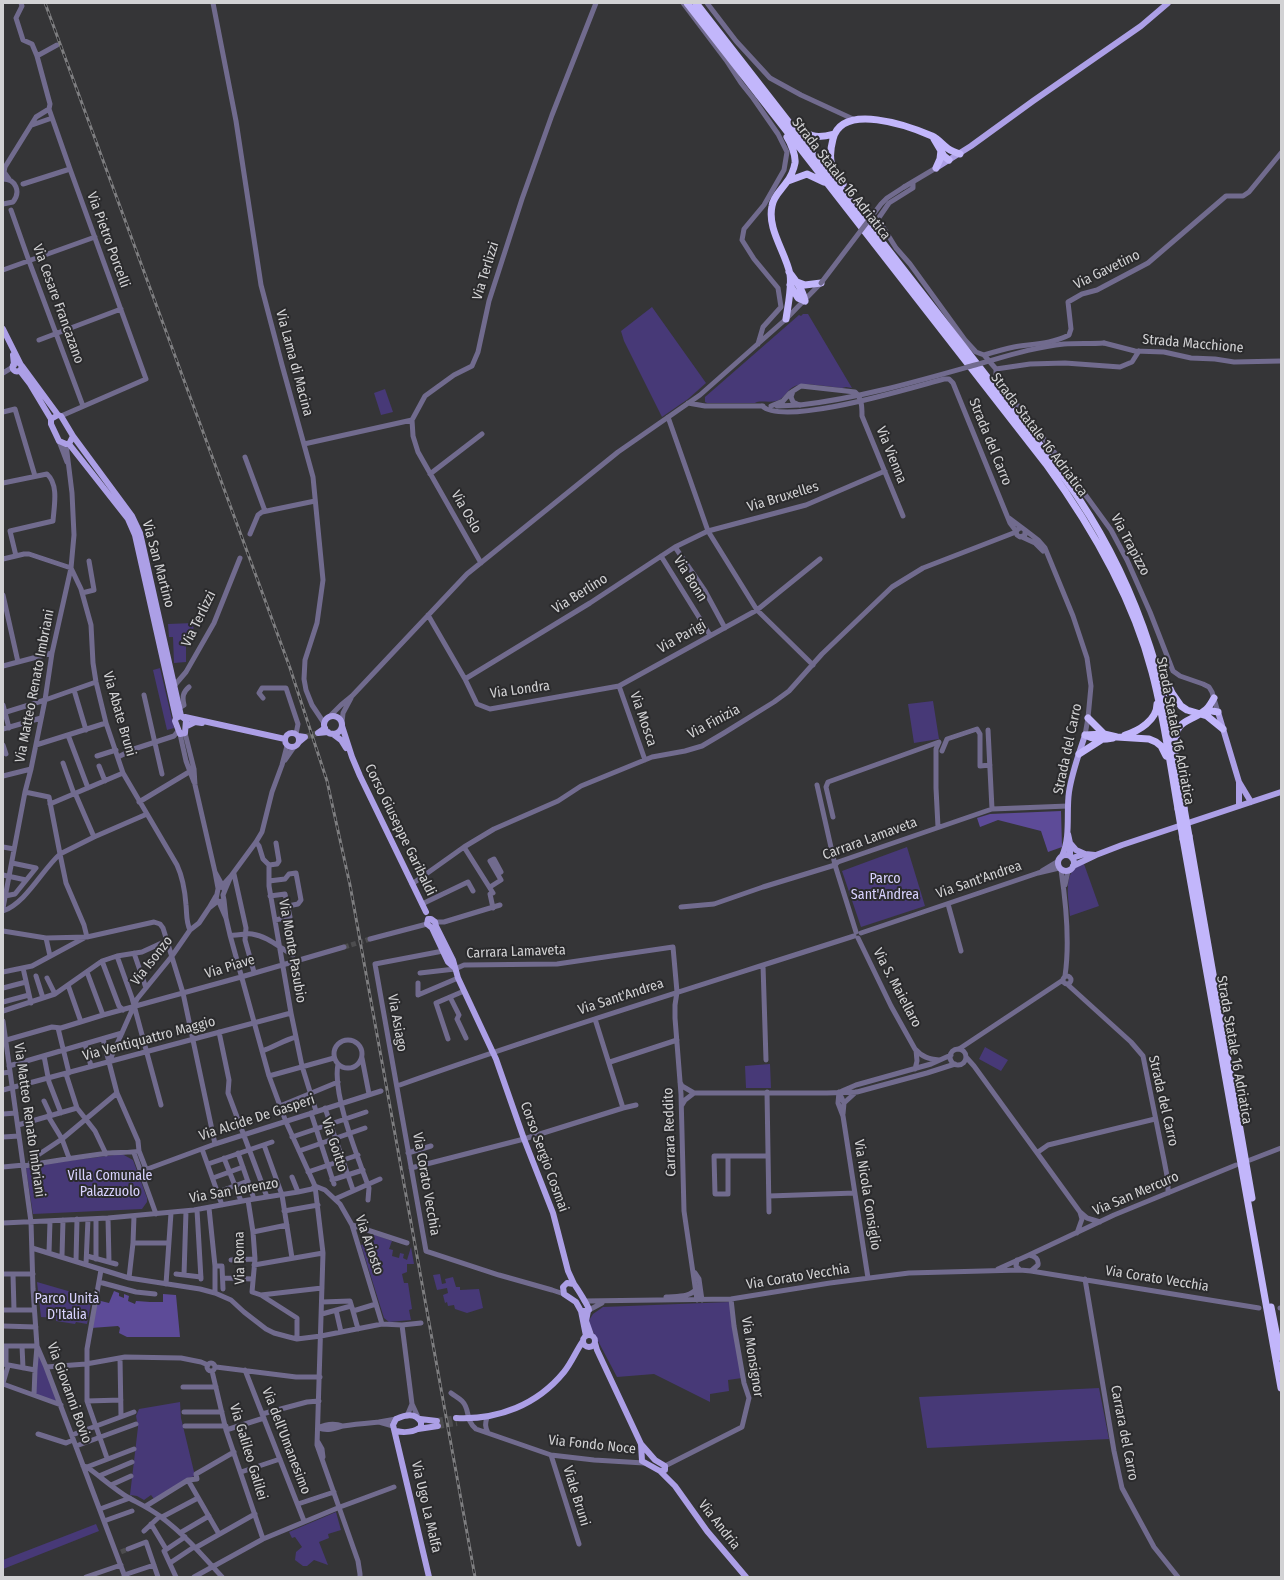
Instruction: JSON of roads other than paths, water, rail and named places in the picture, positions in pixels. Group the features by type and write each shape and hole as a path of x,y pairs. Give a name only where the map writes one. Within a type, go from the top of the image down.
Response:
{"highway":[{"name":"Strada Statale 16 Adriatica","path":"687,3 1037,452 1074,502 1114,572 1145,648 1157,692 1175,775"},
{"name":"Strada Statale 16 Adriatica","path":"696,3 1047,454 1079,499 1119,569 1150,647 1162,691 1175,775 1281,1388"},
{"path":"759,95 790,142 795,163 788,181 776,196 772,204 771,214 773,226 789,272 790,285 786,319"},
{"path":"778,109 804,133 821,137 834,134"},
{"path":"858,212 857,204 833,170 830,158 834,134 841,126 853,119 876,119 932,136 944,149 949,160"},
{"path":"944,149 960,154"},
{"path":"936,168 944,149"},
{"path":"788,181 807,174 822,180 837,196"},
{"path":"789,272 797,282 804,295 805,301"},
{"path":"797,282 805,285 822,283"},
{"path":"790,285 798,298 805,301"},
{"path":"1150,647 1177,701 1187,710 1204,714 1223,729"},
{"path":"1117,737 1132,733 1142,728 1152,719 1157,710 1157,692"},
{"path":"1204,714 1214,698"},
{"path":"1175,775 1176,739 1178,730 1185,721 1204,714 1218,712"},
{"path":"1088,718 1102,737"},
{"path":"1085,735 1149,739 1156,742 1161,746 1175,775"},
{"path":"1079,754 1102,737"},
{"name":"Strada Statale 16 Adriatica","path":"1186,837 1233,1083 1264,1269 1281,1358"}],"main road":[{"path":"936,168 960,154 1032,101 1141,26 1168,3"},
{"path":"3,329 16,368 30,384 51,419 51,424 59,441 68,444 73,436"},
{"path":"3,333 14,357 16,368"},
{"name":"Via San Martino","path":"16,368 59,416 137,524 148,566 181,717"},
{"path":"51,419 59,416"},
{"name":"Via San Martino","path":"68,444 78,454 128,519 135,535 181,717"},
{"path":"1218,712 1239,782 1251,802"},
{"path":"181,717 182,731"},
{"path":"182,731 175,721 181,717 288,744"},
{"path":"329,717 337,717 342,725 340,730 328,729 329,717"},
{"path":"182,731 198,722 288,744 297,738 289,734 288,744"},
{"name":"Corso Giuseppe Garibaldi","path":"342,725 352,757"},
{"name":"Corso Giuseppe Garibaldi","path":"328,729 341,740 352,757 426,912 448,962 455,969"},
{"name":"Strada del Carro","path":"1062,856 1067,833 1068,806 1072,776 1085,735"},
{"path":"1239,782 1239,806"},
{"path":"1068,871 1073,866 1096,855 1281,792"},
{"name":"Strada del Carro","path":"1067,833 1070,843 1071,857"},
{"path":"1070,843 1076,850 1085,854"},
{"path":"1062,856 1071,857 1085,854 1096,855"},
{"name":"Via Sant'Andrea","path":"1062,856 1059,867 1068,871"},
{"path":"1071,857 1074,862 1073,866"},
{"name":"Corso Giuseppe Garibaldi","path":"431,923 453,960 458,978 493,1052"},
{"name":"Corso Sergio Cosmai","path":"493,1052 524,1139 553,1213 568,1271 574,1284 588,1306 588,1310"},
{"name":"Corso Sergio Cosmai","path":"564,1294 563,1290 568,1271"},
{"path":"564,1285 569,1283 574,1284"},
{"path":"564,1294 576,1302 581,1311 587,1337"},
{"path":"581,1311 588,1310 586,1322 587,1337 584,1345 593,1347"},
{"path":"587,1337 594,1338 593,1347 642,1444 655,1460 665,1466 664,1471 660,1471"},
{"path":"456,1421 487,1417 513,1410 536,1398 560,1376 578,1352 578,1347 587,1337"},
{"path":"578,1352 593,1347"},
{"path":"412,1415 419,1418 437,1424 406,1432 394,1429 394,1422 396,1419 412,1415"},
{"path":"418,1429 422,1424 419,1418"},
{"name":"Via Ugo La Malfa","path":"394,1429 429,1577"},
{"path":"398,1442 406,1432"},
{"path":"642,1444 641,1459 644,1463"},
{"path":"642,1455 645,1452 649,1452"},
{"name":"Via Fondo Noce","path":"644,1463 660,1471"},
{"name":"Via Andria","path":"665,1466 675,1486 707,1531 746,1577"},
{"name":"Via Andria","path":"660,1471 675,1486"}],"street":[{"path":"21,3 22,6 16,18 23,40 32,44 37,56 57,45"},
{"name":"Via Lama di Macina","path":"213,3 236,121 261,285 313,477 323,580 317,623 305,660 304,679 306,690 312,705 328,729"},
{"name":"Via Terlizzi","path":"412,420 425,396 454,375 472,366 478,352 489,301 522,199 552,115 596,3"},
{"path":"683,3 753,98 778,134 787,152 784,170 764,205 744,229 742,240 754,259 778,288 781,307 763,327 758,344"},
{"path":"707,3 736,41 770,78 853,119"},
{"name":"Via Pietro Porcelli","path":"37,56 50,104 49,109 52,118 146,379 83,406"},
{"path":"49,109 36,117 4,168 4,172 8,180 17,190 23,184 70,169"},
{"path":"32,125 52,118"},
{"name":"Via Gavetino","path":"984,355 1014,347 1043,343 1069,335 1068,302 1082,294 1097,290 1148,263 1226,196 1232,195 1238,197 1249,192 1281,153"},
{"path":"329,717 352,696 467,574 618,452 700,395 805,301 822,283 887,198 936,168"},
{"path":"8,180 23,184"},
{"name":"Via Trapizzo","path":"913,182 913,188 888,203 878,220 896,248 910,264 965,340 976,352 984,355 996,369 996,378 1052,449 1111,530 1127,560 1147,605 1173,671 1180,676 1209,687 1218,712"},
{"name":"Via Cesare Francazano","path":"17,190 12,210 29,261 83,406"},
{"path":"4,205 13,202"},
{"path":"4,205 12,210"},
{"path":"3,270 94,237"},
{"path":"39,340 121,309"},
{"name":"Strada Macchione","path":"688,403 705,406 771,406 831,402 1037,349 1064,344 1104,343 1140,351 1164,352 1191,358 1215,359 1234,362 1281,361"},
{"path":"996,369 1030,364 1065,363 1120,367 1132,362 1140,351"},
{"path":"3,373 16,368"},
{"name":"Strada del Carro","path":"861,402 944,379 949,379 953,383 1007,516 1020,532 1035,543 1048,558 1073,616 1087,658 1091,686 1085,735"},
{"path":"762,406 770,411 777,412 817,409 861,402 858,394 851,391 801,386 795,389 784,402 771,406"},
{"path":"795,389 791,397 794,402 800,405"},
{"name":"Via Vienna","path":"861,402 862,416 903,516"},
{"path":"59,416 83,406"},
{"path":"3,412 15,409 35,476"},
{"path":"668,417 708,531 757,610 813,665"},
{"path":"304,444 412,420"},
{"name":"Via Oslo","path":"412,420 413,436 418,452 481,562"},
{"path":"430,474 482,434"},
{"path":"59,441 69,467"},
{"path":"68,444 69,467"},
{"path":"68,456 78,454"},
{"path":"245,457 265,511"},
{"name":"Via Matteo Renato Imbriani","path":"3,908 25,792 32,769 52,653 71,568 74,535 69,467"},
{"name":"Via Bruxelles","path":"708,531 806,505 885,471"},
{"path":"3,483 47,474 51,478 55,488 53,521 10,531 16,556"},
{"path":"250,534 258,515 265,511 315,501"},
{"name":"Via Berlino","path":"465,679 590,603 675,547 708,531"},
{"name":"Via Finizia","path":"412,884 464,846 494,829 558,801 581,786 645,760 702,746 774,702 789,691 822,654 892,587 923,568 1000,538 1020,532"},
{"path":"675,547 705,591 725,628"},
{"path":"3,559 29,554 71,568"},
{"name":"Via Bonn","path":"661,556 710,635"},
{"name":"Via Terlizzi","path":"174,686 186,672 214,623 240,558"},
{"name":"Via Parigi","path":"619,686 757,610 820,559"},
{"path":"82,593 94,590 89,561"},
{"name":"Via Abate Bruni","path":"71,568 82,593 91,625 93,663 106,723 123,773 177,865 184,886 187,922 190,930"},
{"path":"3,595 18,662"},
{"name":"Via Londra","path":"428,615 465,679 477,704 490,709 619,686"},
{"path":"3,666 52,653"},
{"path":"4,712 45,700 96,682"},
{"name":"Via Mosca","path":"619,686 645,760"},
{"path":"179,708 184,705 183,694 189,687"},
{"path":"263,698 259,693 262,688 286,688 298,724 297,738"},
{"path":"74,690 86,730"},
{"path":"144,695 162,774"},
{"path":"342,725 343,714 352,696"},
{"path":"3,705 6,728 41,718"},
{"path":"36,745 106,723"},
{"path":"942,751 947,739 976,729 980,734 980,766 990,765"},
{"path":"988,730 992,809"},
{"path":"118,757 134,749 174,736 182,731"},
{"path":"182,731 186,761 189,772 196,785"},
{"path":"182,731 194,769 196,785 215,872 221,882 220,901 269,1076 292,1137 315,1186 324,1253 318,1442 322,1449 323,1460 358,1561 360,1577"},
{"path":"68,735 88,788"},
{"path":"833,817 826,787 828,782 939,742 936,749 938,827"},
{"path":"3,744 6,754"},
{"name":"Via Isonzo","path":"109,1062 137,999 172,956 190,930 199,923 221,889 233,875 262,832 272,792 288,744"},
{"path":"98,756 116,750"},
{"path":"180,778 186,761"},
{"path":"62,763 94,837"},
{"path":"99,766 105,781"},
{"path":"3,776 32,769"},
{"path":"139,802 194,769"},
{"path":"50,804 123,773"},
{"name":"Via S. Maiellaro","path":"817,785 835,865 857,935 891,1006 915,1049 918,1061 915,1069"},
{"path":"25,792 49,797 66,882 82,919 87,937"},
{"name":"Carrara Lamaveta","path":"681,907 714,904 835,865 838,862 992,809 1068,806"},
{"path":"3,911 15,905 60,854 94,837 147,814"},
{"name":"Via Monte Pasubio","path":"256,842 259,846 263,859 269,866 270,896 291,1013 302,1066 310,1093"},
{"path":"269,866 276,864 279,861 276,843"},
{"path":"464,846 493,893 490,894 493,908"},
{"path":"3,847 14,849"},
{"path":"5,896 15,894 36,868 12,863"},
{"path":"839,1092 856,1085 915,1069 940,1060 950,1055 954,1050 959,1049 1055,986 1067,980 1064,888 1059,867"},
{"name":"Via Sant'Andrea","path":"1038,873 1050,871 1059,867"},
{"name":"Via Sant'Andrea","path":"397,1086 493,1052 857,935 1059,867"},
{"path":"1050,871 1055,873 1062,880"},
{"path":"1064,888 1068,871"},
{"path":"269,881 285,879 289,874 296,873 301,900 298,904 288,906"},
{"path":"490,887 501,880 497,874"},
{"path":"3,875 26,880"},
{"path":"233,875 246,928 245,940 254,972"},
{"path":"422,904 468,882 473,891"},
{"path":"270,896 286,894 290,917 275,920"},
{"name":"Via Isonzo","path":"209,908 220,901"},
{"path":"948,904 961,951"},
{"path":"370,939 431,923 444,922 500,905"},
{"path":"3,930 44,938 87,937 154,922 160,924 163,928 183,994 215,1144"},
{"path":"230,935 257,935 271,941 293,955"},
{"path":"3,972 32,966 87,937"},
{"path":"44,938 50,956"},
{"path":"3,1011 55,994 102,961 117,956 142,952 166,941"},
{"name":"Carrara Lamaveta","path":"420,973 455,969 464,964 557,964 673,946"},
{"name":"Carrara Reddito","path":"673,946 677,992 674,1005 682,1106 684,1211 696,1288 700,1300"},
{"name":"Via Piave","path":"4,1041 52,1027 58,1028 81,1022 121,1008 183,994 254,972 344,947"},
{"name":"Via Asiago","path":"397,1086 375,964 443,951"},
{"path":"134,953 146,988"},
{"path":"117,956 134,1006 161,1105"},
{"path":"102,961 121,1008"},
{"path":"763,965 766,1060"},
{"path":"23,968 31,1003"},
{"path":"88,972 103,1015"},
{"path":"36,976 43,998"},
{"path":"47,978 55,994"},
{"path":"418,983 418,995 458,978"},
{"name":"Strada del Carro","path":"1067,980 1077,993 1132,1042 1143,1056 1168,1181 1168,1193"},
{"path":"3,988 26,982"},
{"path":"68,985 81,1022"},
{"path":"448,1039 436,1003 464,991"},
{"path":"3,1002 29,995"},
{"path":"450,997 459,1015 457,1019 466,1038"},
{"name":"Via Ventiquattro Maggio","path":"3,1090 291,1013"},
{"path":"595,1019 610,1062 623,1108"},
{"name":"Via Matteo Renato Imbriani","path":"3,1021 6,1056 13,1088 31,1222"},
{"path":"58,1028 64,1050 67,1073 77,1108 95,1130 106,1154"},
{"path":"219,1032 229,1080 229,1097 267,1197"},
{"path":"9,1066 122,1033"},
{"path":"262,1051 278,1045 284,1040 296,1037"},
{"path":"103,1039 118,1093 138,1142 137,1152 144,1170 156,1214"},
{"path":"962,1064 966,1055 967,1046 973,1039"},
{"path":"362,1057 361,1061 354,1067 346,1068 338,1064 334,1058 335,1047 339,1043 348,1040 358,1044 362,1052 369,1094"},
{"path":"610,1062 677,1040"},
{"path":"85,1044 91,1066"},
{"name":"Via S. Maiellaro","path":"915,1049 925,1057 940,1060"},
{"path":"959,1049 966,1055 1038,1152 1084,1219 1089,1223 1088,1227"},
{"path":"950,1055 951,1060 955,1064"},
{"path":"44,1056 48,1078 61,1113"},
{"path":"269,1076 334,1058"},
{"path":"338,1064 336,1072 340,1103 368,1184 368,1200"},
{"path":"681,1094 688,1092 857,1092 955,1064 968,1065 980,1075"},
{"path":"3,1073 10,1072"},
{"path":"280,1106 338,1082"},
{"path":"680,1082 682,1086 694,1093"},
{"name":"Via Corato Vecchia","path":"397,1086 426,1251 564,1294"},
{"name":"Via Alcide De Gasperi","path":"144,1170 215,1144 381,1091"},
{"path":"767,1092 769,1212"},
{"name":"Via Nicola Consiglio","path":"839,1092 868,1278"},
{"path":"841,1103 857,1092"},
{"path":"31,1162 35,1157 62,1139 118,1093"},
{"name":"Via Goitto","path":"310,1093 316,1129 333,1182 348,1175"},
{"path":"682,1106 685,1100 694,1093"},
{"name":"Via Nicola Consiglio","path":"827,1093 841,1103"},
{"path":"44,1101 49,1116 62,1139 66,1159"},
{"path":"411,1168 524,1139 636,1105"},
{"path":"18,1126 77,1108"},
{"path":"325,1108 352,1190"},
{"path":"292,1137 366,1112"},
{"path":"3,1114 16,1113"},
{"path":"1038,1152 1048,1145 1155,1119"},
{"path":"299,1151 365,1128"},
{"path":"3,1137 20,1136"},
{"path":"208,1164 272,1142"},
{"path":"264,1145 282,1195 292,1258"},
{"path":"408,1153 431,1146"},
{"path":"1250,1160 1281,1148"},
{"path":"202,1149 222,1205"},
{"path":"3,1167 123,1152 137,1152"},
{"path":"238,1153 254,1199"},
{"path":"308,1172 358,1155"},
{"path":"728,1156 728,1194 715,1194 714,1156 728,1156 768,1156"},
{"path":"24,1165 31,1162 61,1158 66,1159"},
{"path":"224,1158 241,1201"},
{"name":"Via San Mercuro","path":"1029,1255 1047,1248 1088,1227 1236,1165"},
{"path":"213,1178 243,1167"},
{"path":"348,1175 363,1170"},
{"path":"292,1177 298,1192"},
{"path":"335,1199 352,1190 380,1179"},
{"path":"218,1192 248,1181"},
{"name":"Via San Lorenzo","path":"3,1223 96,1219 197,1210 298,1192 312,1189 315,1186"},
{"name":"Via Ariosto","path":"315,1186 325,1190 340,1204 352,1225 382,1324"},
{"path":"769,1196 855,1193"},
{"name":"Via Roma","path":"248,1200 253,1232 254,1262 252,1292 261,1294 297,1318 297,1338"},
{"path":"284,1211 318,1205"},
{"path":"209,1208 215,1266 215,1293"},
{"path":"176,1274 201,1278 197,1210"},
{"path":"184,1275 186,1211"},
{"path":"166,1284 171,1213"},
{"path":"129,1278 134,1216"},
{"path":"108,1218 109,1262"},
{"path":"86,1264 88,1219"},
{"path":"96,1219 96,1259"},
{"path":"1084,1219 1100,1222"},
{"path":"1077,1233 1084,1219"},
{"path":"62,1256 63,1220"},
{"path":"76,1261 77,1220"},
{"path":"49,1253 50,1221"},
{"name":"Via Giovanni Bovio","path":"31,1222 34,1310 37,1346 72,1437 85,1466 104,1522 118,1552 125,1576"},
{"path":"253,1232 287,1225"},
{"path":"352,1225 407,1243"},
{"path":"133,1243 167,1243"},
{"path":"32,1248 62,1256 129,1278 200,1289 215,1293 231,1300 266,1329 274,1333 297,1338 321,1336 382,1324 402,1325 421,1323"},
{"path":"1031,1270 1038,1262 1039,1256 1047,1248"},
{"path":"231,1260 254,1262 324,1253"},
{"name":"Via Corato Vecchia","path":"997,1270 1029,1255 1036,1257 1043,1271 1051,1274"},
{"path":"87,1256 116,1264"},
{"path":"1018,1260 1016,1266 1020,1270"},
{"path":"215,1266 222,1266 223,1289"},
{"path":"101,1270 87,1349 87,1401 107,1458"},
{"name":"Carrara Reddito","path":"694,1270 699,1279 700,1300"},
{"name":"Via Corato Vecchia","path":"584,1301 604,1302 731,1299 830,1283 909,1273 1031,1270 1259,1308"},
{"path":"3,1274 33,1274"},
{"path":"13,1274 14,1310"},
{"path":"223,1278 253,1279"},
{"name":"Carrara del Carro","path":"1085,1279 1112,1444 1122,1488 1154,1547 1178,1577"},
{"path":"99,1282 136,1292 155,1294"},
{"path":"552,1290 564,1285"},
{"path":"261,1294 322,1288"},
{"path":"654,1300 662,1297 686,1296 694,1292 696,1288"},
{"name":"Via Monsignor","path":"665,1466 742,1427 748,1398 734,1326 731,1299"},
{"path":"322,1302 351,1306"},
{"name":"Via Corato Vecchia","path":"588,1310 604,1302"},
{"path":"322,1314 351,1306 376,1304"},
{"path":"351,1306 358,1329"},
{"path":"3,1310 34,1310"},
{"path":"336,1310 341,1332"},
{"path":"402,1325 412,1404 419,1418"},
{"path":"3,1326 36,1327"},
{"path":"34,1395 34,1370 37,1346 4,1346 6,1365 3,1383 34,1395 60,1405"},
{"path":"22,1346 22,1368"},
{"path":"46,1367 86,1364 120,1358 121,1416"},
{"name":"Via Galileo Galilei","path":"120,1358 181,1358 208,1365 208,1370 214,1369 216,1387 226,1428 263,1538"},
{"path":"6,1365 34,1370"},
{"path":"214,1369 245,1370 296,1377 320,1377"},
{"name":"Via dell'Umanesimo","path":"245,1370 304,1521"},
{"path":"182,1387 216,1387"},
{"path":"451,1393 463,1401 468,1419"},
{"path":"87,1401 121,1400"},
{"path":"184,1426 226,1428 307,1402 319,1401"},
{"path":"407,1416 412,1404"},
{"path":"38,1434 66,1443 72,1437 95,1425 134,1412"},
{"path":"184,1412 222,1412"},
{"path":"487,1417 485,1428 488,1433"},
{"path":"318,1428 335,1424 343,1426 396,1419"},
{"name":"Via Fondo Noce","path":"468,1419 470,1424 476,1429 551,1455 594,1460 644,1463"},
{"path":"379,1422 394,1429"},
{"path":"76,1446 136,1424"},
{"path":"85,1466 134,1449"},
{"path":"146,1506 188,1480 197,1479 196,1474 234,1452"},
{"name":"Viale Bruni","path":"551,1455 579,1544"},
{"path":"240,1472 280,1459"},
{"path":"99,1476 132,1462"},
{"path":"85,1466 130,1498 146,1506 180,1532 222,1577"},
{"path":"111,1485 131,1476"},
{"path":"188,1480 219,1534"},
{"path":"194,1577 263,1538 394,1487"},
{"path":"298,1504 334,1492"},
{"path":"100,1509 130,1498"},
{"path":"144,1531 161,1517 198,1498"},
{"path":"104,1522 132,1511"},
{"path":"170,1563 255,1514"},
{"path":"180,1532 209,1516"},
{"path":"151,1524 165,1550 176,1577"},
{"path":"165,1550 185,1537"},
{"path":"128,1549 146,1542 158,1577"},
{"path":"86,1577 121,1565"},
{"path":"125,1576 154,1565"}],"tunnel":[{"path":"305,737 318,733"},
{"path":"344,947 370,939"},
{"path":"437,1421 456,1418"},
{"path":"438,1426 457,1423"},
{"path":"121,1552 128,1549"}],"railway":[{"path":"45,3 290,668 327,781 350,885 475,1577"}],"park label":[{"name":"Parco Sant'Andrea","path":"885,888"},
{"name":"Villa Comunale Palazzuolo","path":"110,1184"},
{"name":"Parco Unità D'Italia","path":"67,1308"}]}
